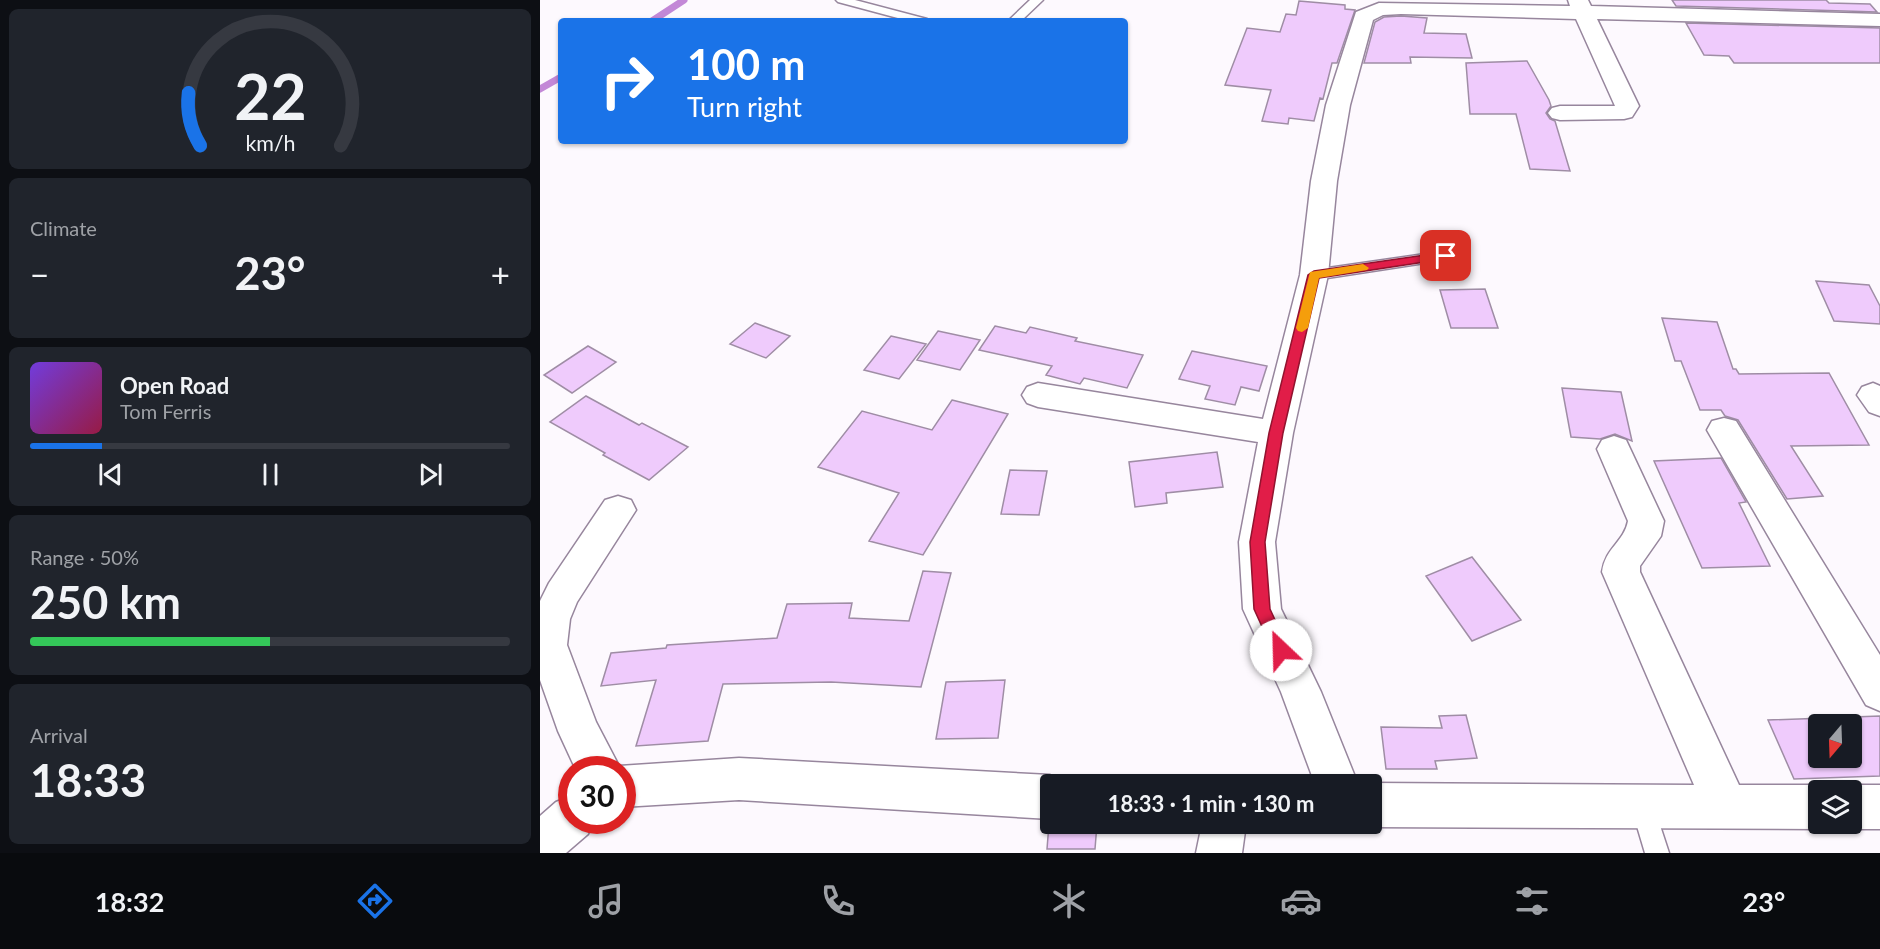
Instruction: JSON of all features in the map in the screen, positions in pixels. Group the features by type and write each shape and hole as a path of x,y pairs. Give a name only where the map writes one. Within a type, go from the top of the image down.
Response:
{"street":[{"path":"1332,774 1301,692 1262,609 1257,542 1276,433 1314,275 1324,181 1338,105 1363,16 1378,9 1401,8 1582,7 1880,20"},
{"path":"1560,113 1615,113 1624,112 1627,106 1582,7"},
{"path":"1038,395 1276,433"},
{"path":"1724,430 1880,692"},
{"path":"1614,449 1646,521 1643,536 1622,561 1621,572 1726,806"},
{"path":"592,756 579,731 547,645 551,619 562,594 618,510"},
{"path":"636,785 739,778 1040,796"},
{"path":"1382,805 1808,807"},
{"path":"1862,807 1880,807"},
{"path":"540,846 558,831"},
{"path":"1219,853 1222,834"}],"lane":[{"path":"843,0 912,18"},
{"path":"1017,18 1037,0"},
{"path":"1314,275 1446,256"},
{"path":"1643,806 1657,853"}],"building":[{"path":"1672,0 1826,0 1829,3 1870,4 1877,12 1676,6"},
{"path":"1299,1 1345,5 1345,9 1355,10 1337,63 1332,63 1323,99 1320,98 1314,121 1289,118 1288,124 1262,121 1271,90 1225,85 1247,28 1280,32 1286,14 1296,15"},
{"path":"1384,17 1427,18 1424,33 1466,34 1472,58 1410,57 1411,63 1364,63 1375,22"},
{"path":"1686,23 1880,28 1880,63 1734,63 1729,56 1704,55"},
{"path":"1527,61 1549,100 1551,106 1546,113 1550,119 1555,121 1570,171 1530,169 1516,114 1470,114 1466,63"},
{"path":"1816,281 1869,285 1880,306 1880,324 1834,321"},
{"path":"1485,289 1498,328 1451,328 1440,290"},
{"path":"1662,318 1717,322 1733,369 1736,369 1739,374 1829,373 1869,445 1791,446 1823,496 1787,499 1738,420 1725,416 1721,410 1700,410 1681,361 1675,361"},
{"path":"755,323 790,336 766,358 730,344"},
{"path":"995,326 1026,333 1030,327 1077,338 1075,341 1143,355 1127,388 1084,378 1080,384 1046,375 1052,366 979,350"},
{"path":"938,331 980,340 960,370 917,360"},
{"path":"891,336 926,344 899,379 864,370"},
{"path":"588,346 616,362 572,393 544,375"},
{"path":"1192,351 1267,366 1259,391 1241,387 1235,405 1205,399 1210,386 1179,379"},
{"path":"1562,388 1621,392 1632,441 1615,434 1600,439 1571,437"},
{"path":"586,396 639,425 642,423 688,447 649,480 550,422"},
{"path":"952,400 1008,414 923,555 869,541 899,493 818,467 862,411 932,430"},
{"path":"1217,452 1223,487 1166,493 1167,503 1135,507 1129,462"},
{"path":"1721,458 1746,502 1739,503 1770,566 1702,568 1654,461"},
{"path":"1010,470 1047,471 1039,515 1001,514"},
{"path":"1472,557 1521,620 1472,641 1426,576"},
{"path":"923,571 951,573 921,687 831,682 723,684 708,741 636,746 656,680 601,686 611,653 666,648 667,645 777,638 787,604 852,603 849,618 909,621"},
{"path":"1005,680 998,738 936,739 946,682"},
{"path":"1466,715 1477,758 1435,761 1437,769 1386,769 1381,727 1442,728 1439,716"},
{"path":"1880,716 1880,776 1794,779 1768,720 1808,719 1808,768 1862,768 1862,717"},
{"path":"1048,834 1096,834 1095,849 1047,849"}],"waterway":[{"path":"657,18 684,0"},
{"path":"540,89 558,79"}],"slow traffic":[{"path":"1302,328 1314,275 1363,268"}],"route":[{"path":"1281,650 1262,609 1257,542 1276,433 1314,275 1446,256"}]}
